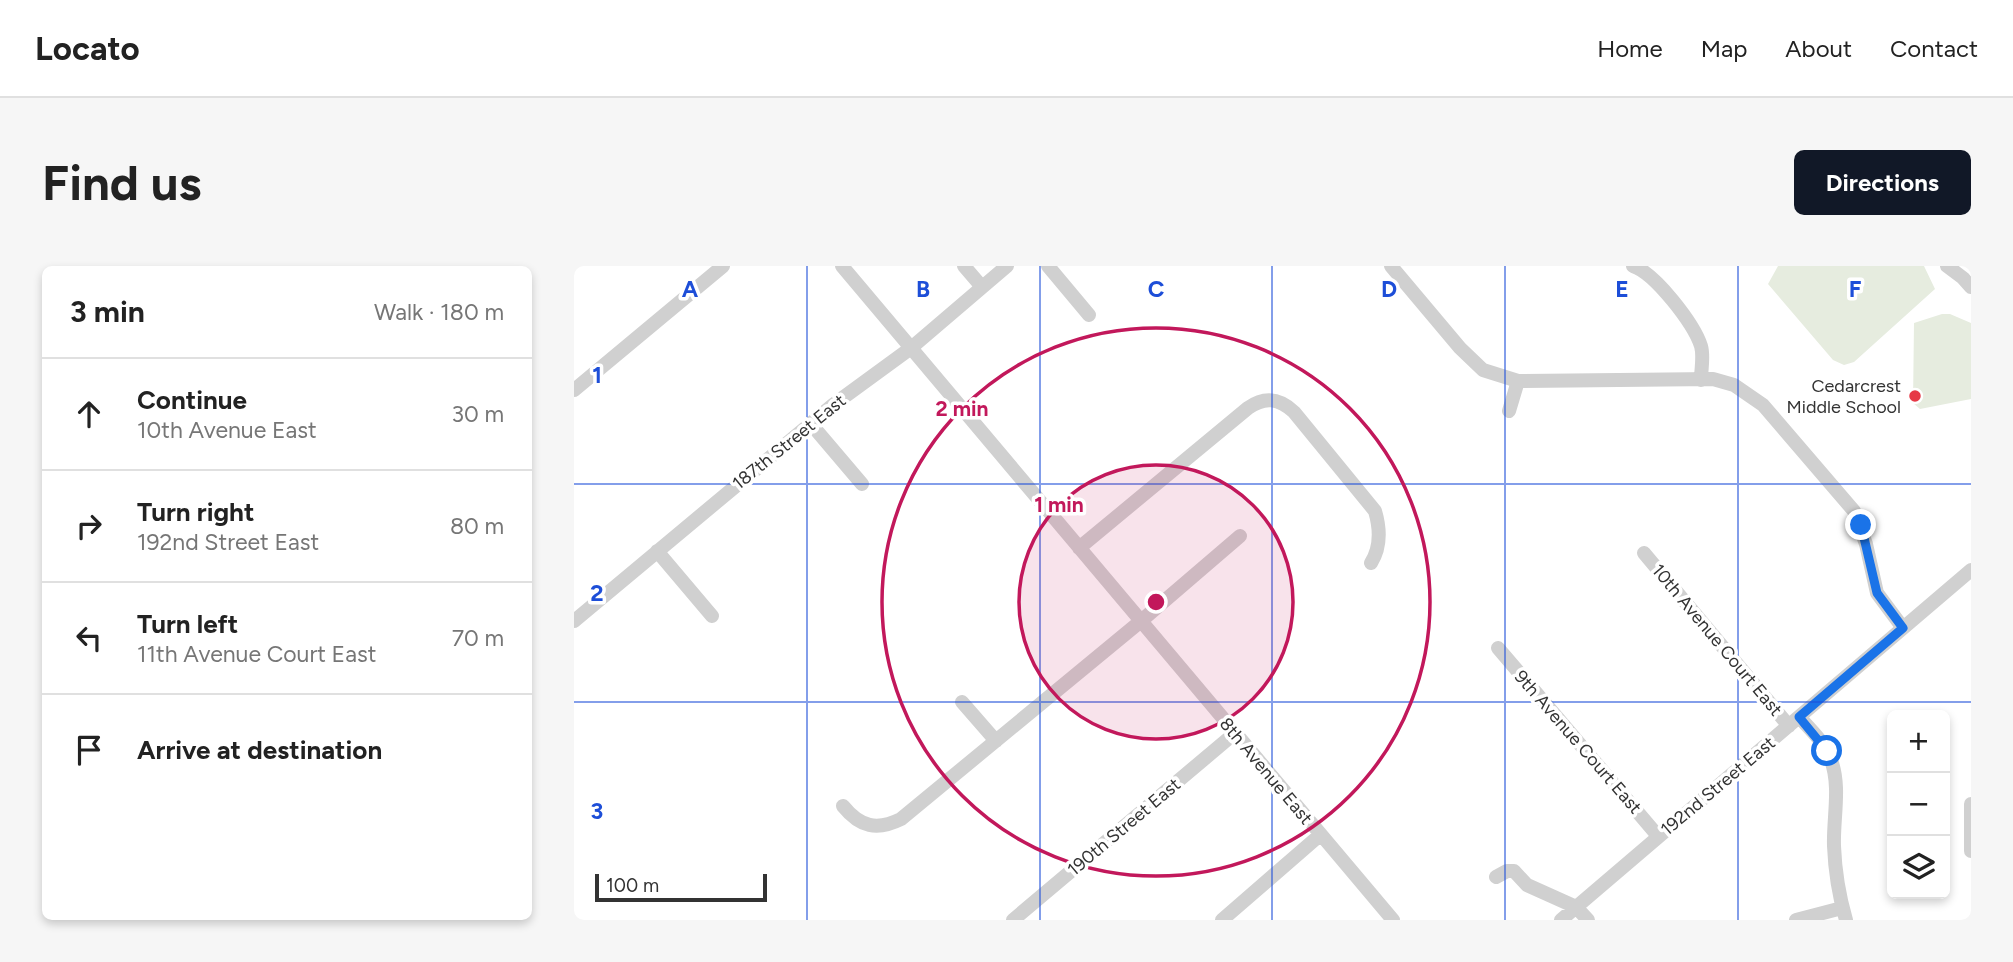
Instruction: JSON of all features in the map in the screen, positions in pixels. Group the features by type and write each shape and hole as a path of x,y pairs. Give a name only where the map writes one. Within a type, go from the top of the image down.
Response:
{"street":[{"path":"574,390 723,266"},
{"name":"8th Avenue East","path":"842,266 1393,920"},
{"path":"964,266 982,287"},
{"name":"187th Street East","path":"574,621 850,392 911,348 1007,266"},
{"path":"1048,266 1089,315"},
{"path":"1391,266 1460,348 1483,370 1518,381 1724,381 1748,393 1776,420 1846,501 1861,525 1877,593 1903,628"},
{"path":"1633,266 1654,281 1690,325 1702,349 1701,380"},
{"path":"1947,266 1971,287"},
{"path":"1509,411 1518,381"},
{"path":"1079,548 1248,408 1257,402 1271,399 1285,404 1294,412 1375,511 1379,531 1371,563"},
{"path":"811,424 862,484"},
{"path":"843,806 853,818 863,824 880,826 890,824 917,808 1240,536"},
{"path":"657,551 712,616"},
{"name":"10th Avenue Court East","path":"1644,553 1794,722 1821,741 1832,762 1835,783 1834,848 1844,914"},
{"name":"192nd Street East","path":"1561,920 1971,570"},
{"name":"9th Avenue Court East","path":"1498,648 1658,836"},
{"path":"962,702 996,741"},
{"name":"190th Street East","path":"1013,920 1235,733"},
{"path":"1971,804 1971,851"},
{"path":"1222,920 1320,835"},
{"path":"1496,877 1507,871 1514,871 1527,885 1576,907 1588,920"},
{"path":"1796,920 1844,914"}],"shaded area":[{"path":"1778,266 1924,266 1935,289 1854,362 1844,365 1833,360 1768,284"},
{"path":"1950,314 1971,323 1971,399 1920,409 1913,403 1914,323"}],"place":[{"name":"Cedarcrest Middle School","path":"1915,396"}],"route":[{"path":"1827,751 1799,717 1903,628 1877,593 1861,525"}]}
